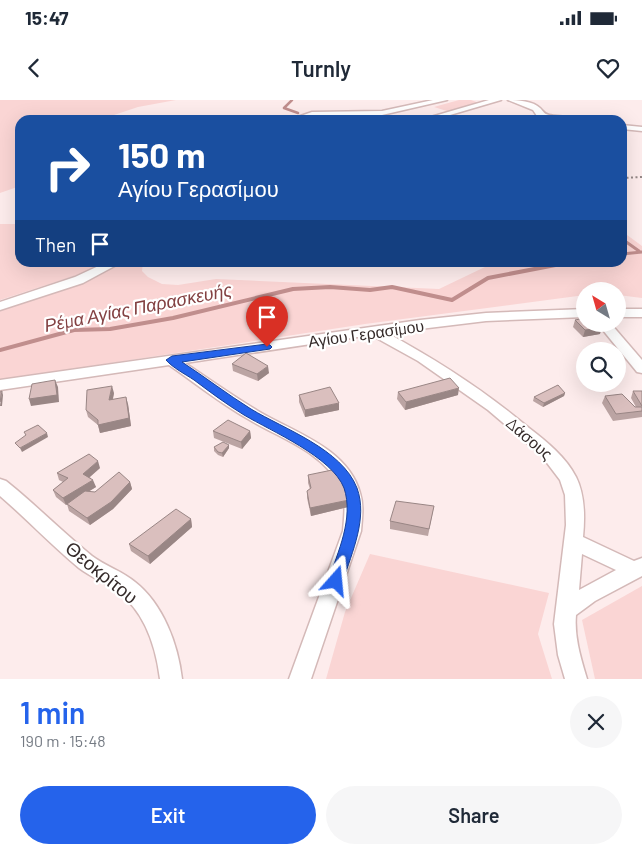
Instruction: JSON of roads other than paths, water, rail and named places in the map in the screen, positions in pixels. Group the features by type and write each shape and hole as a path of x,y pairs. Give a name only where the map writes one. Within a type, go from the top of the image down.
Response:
{"street":[{"path":"306,115 382,113 443,100"},
{"path":"443,115 497,100"},
{"path":"512,100 536,108 542,115"},
{"path":"627,128 642,129"},
{"path":"0,306 79,280 106,267"},
{"path":"626,313 642,312"},
{"name":"Αγίου Γερασίμου","path":"0,385 286,345 373,330 486,317 576,313"},
{"name":"Δάσους","path":"373,330 424,358 493,406 547,451 563,470 572,487 576,514 565,624 569,655 576,679"},
{"path":"611,332 642,369"},
{"path":"172,360 246,411 324,456 342,475 350,488 354,509 352,530 300,679"},
{"name":"Θεοκρίτου","path":"0,486 92,567 121,583 135,595 146,610 162,640 172,679"},
{"path":"574,541 638,568"},
{"path":"566,611 588,595 638,568"}],"waterway":[{"path":"292,100 284,108 298,113"},
{"path":"627,243 639,251"},
{"name":"Ρέμα Αγίας Παρασκευής","path":"627,254 642,252"},
{"name":"Ρέμα Αγίας Παρασκευής","path":"0,350 74,330 110,329 173,318 293,289 330,287 370,290 392,287 452,300 488,278 545,267"}]}
